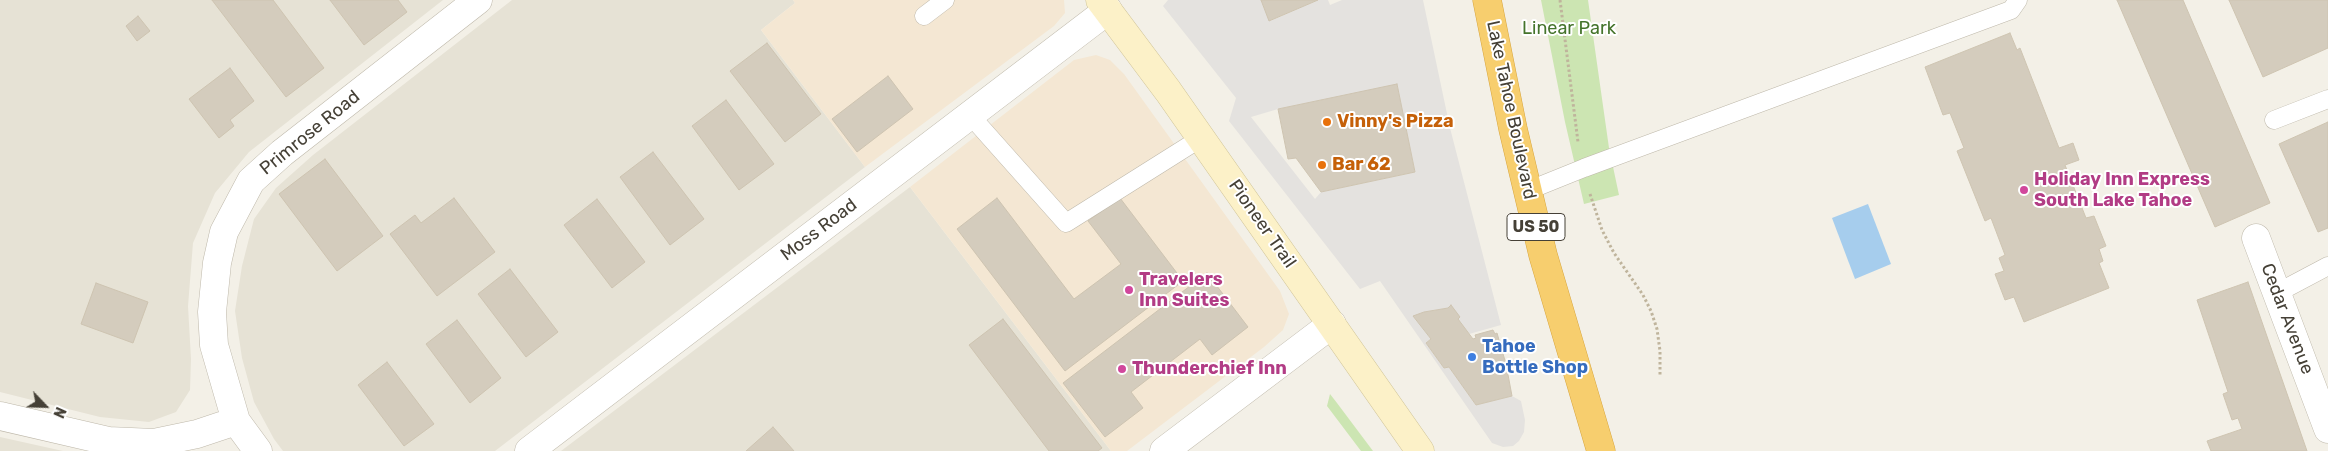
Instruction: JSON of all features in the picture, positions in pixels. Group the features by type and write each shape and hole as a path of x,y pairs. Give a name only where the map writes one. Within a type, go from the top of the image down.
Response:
{"highway":[{"name":"Lake Tahoe Boulevard","path":"1487,0 1527,191 1543,255 1600,451"}],"main road":[{"name":"Pioneer Trail","path":"1104,5 1201,138 1420,451"}],"street":[{"name":"Primrose Road","path":"258,451 236,421 214,345 212,312 217,263 224,232 251,181 282,153 478,0"},
{"name":"Moss Road","path":"529,451 970,115 1104,5"},
{"name":"Cedar Avenue","path":"2256,238 2328,429"},
{"path":"1164,451 1332,324"},
{"path":"0,416 108,441 154,443 197,434 236,421"}],"lane":[{"path":"924,16 944,0"},
{"path":"1527,191 1602,161 2011,10 2018,0"},
{"path":"2274,120 2328,99"},
{"path":"970,115 1066,222 1201,138"},
{"path":"2277,293 2328,266"}],"shaded area":[{"path":"0,0 443,0 249,152 215,193 193,243 188,306 191,359 190,390 176,412 149,422 100,417 0,392"},
{"path":"512,0 793,0 795,3 761,30 865,167 495,451 283,451 274,439 254,402 242,358 235,311 242,266 254,219 276,188 313,155"},
{"path":"793,0 1064,0 1065,13 1054,26 865,167 761,30 795,3"},
{"path":"1168,0 1261,0 1270,21 1318,0 1328,0 1330,5 1342,0 1423,0 1450,128 1501,325 1469,334 1448,308 1414,316 1431,339 1426,343 1444,368 1449,367 1476,405 1512,396 1521,401 1525,420 1524,432 1519,441 1513,446 1503,447 1492,443 1380,281 1360,289 1229,121 1236,98 1163,6","holes":["1397,85 1415,172 1321,192 1315,199 1251,117 1278,109"]},
{"path":"1096,55 1110,60 1124,74 1280,291 1289,314 1283,330 1264,347 1127,451 1111,451 910,187 1074,60"},
{"path":"910,187 1111,451 561,451"},
{"path":"0,437 63,451 0,451"}],"green space":[{"name":"Linear Park","path":"1541,0 1588,0 1609,148 1619,195 1584,204 1565,122"},
{"path":"1330,394 1373,451 1361,451 1327,406"}],"water":[{"path":"1868,204 1891,264 1855,279 1832,218"}],"building":[{"path":"212,0 273,0 324,68 286,97"},
{"path":"330,0 398,0 407,12 364,45"},
{"path":"1261,0 1318,0 1269,21"},
{"path":"2117,0 2183,0 2270,203 2215,227"},
{"path":"2229,0 2328,0 2328,48 2263,77"},
{"path":"138,16 150,31 137,41 126,26"},
{"name":"Holiday Inn Express South Lake Tahoe","path":"2010,33 2017,50 2020,48 2059,148 2073,143 2079,160 2065,165 2086,218 2094,216 2106,246 2099,249 2103,261 2099,263 2109,288 2024,322 2014,297 2005,300 1995,274 2004,271 1999,258 2005,255 1991,218 1985,221 1957,151 1964,148 1950,113 1943,115 1925,67"},
{"path":"767,43 821,114 785,142 730,71"},
{"path":"230,68 254,101 230,120 234,126 219,138 189,99"},
{"path":"888,76 913,109 857,152 832,119"},
{"path":"1397,84 1415,172 1321,192 1296,158 1288,159 1278,109"},
{"path":"726,100 774,164 739,190 692,126"},
{"path":"2328,122 2328,228 2318,232 2279,144"},
{"path":"653,152 704,219 670,245 620,177"},
{"path":"325,159 383,236 337,271 279,194"},
{"path":"454,198 495,252 437,296 390,234 415,215 421,223"},
{"name":"Travelers Inn Suites","path":"997,198 1074,299 1121,264 1088,221 1120,198 1183,281 1065,371 957,229"},
{"path":"597,199 645,262 612,288 564,225"},
{"path":"510,269 558,332 526,357 478,294"},
{"name":"Thunderchief Inn","path":"1207,273 1248,327 1212,355 1200,339 1131,392 1143,408 1105,437 1063,383"},
{"path":"2248,282 2307,451 2211,451 2207,441 2242,429 2238,418 2232,420 2223,394 2228,392 2197,300"},
{"path":"96,283 148,302 133,343 81,324"},
{"path":"1451,305 1460,317 1458,319 1473,339 1476,338 1475,335 1493,330 1495,334 1497,333 1506,364 1512,396 1476,405 1449,367 1444,368 1426,343 1431,339 1413,316 1448,308"},
{"path":"1003,319 1102,448 1098,451 1049,451 969,345"},
{"path":"457,320 501,378 470,403 426,344"},
{"path":"387,362 434,424 404,446 358,385"},
{"path":"773,427 794,451 746,451"}],"place":[{"name":"Vinny's Pizza","path":"1327,122"},
{"name":"Bar 62","path":"1322,165"},
{"name":"Holiday Inn Express South Lake Tahoe","path":"2024,190"},
{"name":"Travelers Inn Suites","path":"1129,290"},
{"name":"Tahoe Bottle Shop","path":"1472,357"},
{"name":"Thunderchief Inn","path":"1122,369"}]}
